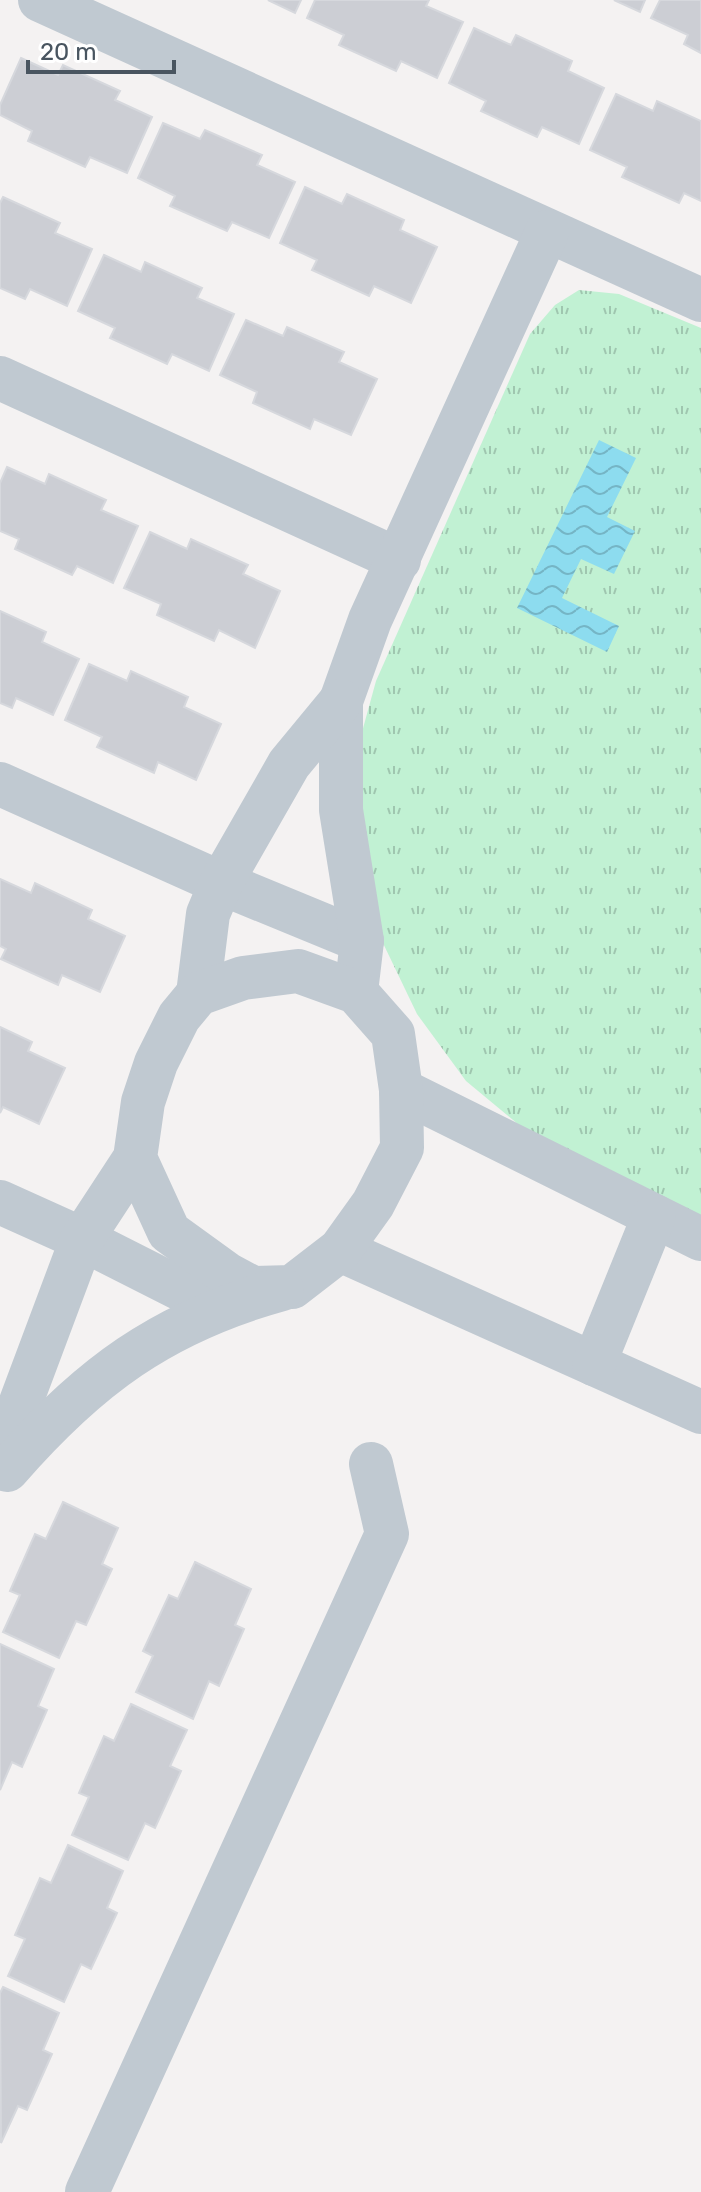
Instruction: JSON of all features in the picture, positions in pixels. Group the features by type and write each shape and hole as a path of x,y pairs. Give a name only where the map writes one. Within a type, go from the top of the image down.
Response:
{"street":[{"path":"40,0 701,300"},
{"path":"356,992 362,941 341,810 341,701 370,620 547,232"},
{"path":"0,378 399,560"},
{"path":"198,994 208,914 221,883 289,764 341,701"},
{"path":"0,784 221,883 362,941"},
{"path":"0,1458 82,1239 135,1158 143,1102 156,1063 179,1017 198,994 243,978 298,971 356,992 393,1034 401,1090 402,1148 373,1204 340,1250 292,1287 220,1309 173,1329 108,1371 45,1426 0,1478"},
{"path":"401,1090 701,1239"},
{"path":"135,1158 169,1232 227,1274 253,1288 292,1287"},
{"path":"0,1202 82,1239 220,1309"},
{"path":"594,1364 654,1216"},
{"path":"340,1250 701,1412"},
{"path":"87,2192 387,1534 371,1464"}],"green space":[{"path":"579,290 619,294 701,328 701,1216 519,1125 466,1081 417,1014 381,939 361,864 362,732 376,681 530,334 555,305"}],"water":[{"path":"599,440 636,458 607,517 635,531 614,574 581,559 562,598 619,626 607,652 517,608"}],"building":[{"path":"268,0 301,0 295,13"},
{"path":"315,0 429,0 426,6 463,22 437,78 401,61 396,71 339,45 344,35 307,18"},
{"path":"614,0 645,0 640,12"},
{"path":"660,0 701,0 701,53 684,44 688,35 651,18"},
{"path":"474,28 511,45 516,35 572,61 568,71 604,88 579,144 542,127 537,137 481,111 486,101 449,83"},
{"path":"21,58 58,75 63,65 120,91 115,100 152,117 127,173 90,157 85,167 28,141 32,131 0,115 0,105"},
{"path":"616,94 653,111 657,101 701,121 701,201 684,193 679,203 622,177 627,167 590,150"},
{"path":"163,123 200,139 205,130 262,155 257,165 295,182 269,238 232,222 227,231 170,206 175,196 138,178"},
{"path":"305,187 342,204 347,194 404,220 400,230 437,247 411,303 374,286 369,296 312,270 317,260 280,243"},
{"path":"3,197 60,223 55,233 92,249 67,306 30,289 25,299 0,288 0,203"},
{"path":"104,255 141,272 145,262 202,288 197,298 234,314 209,371 172,354 167,364 110,338 115,328 78,311"},
{"path":"246,320 283,336 287,327 344,352 339,362 377,379 351,435 314,419 310,429 253,403 257,392 220,375"},
{"path":"7,467 45,484 49,474 106,500 101,510 138,526 113,583 77,566 72,575 15,549 19,539 0,531 0,483"},
{"path":"150,532 187,549 191,539 248,565 243,574 280,591 255,648 219,630 214,641 157,615 161,604 124,588"},
{"path":"0,611 46,632 42,642 79,659 53,715 16,698 12,708 0,703"},
{"path":"89,664 127,681 131,671 188,697 184,707 221,724 196,780 158,762 154,773 97,747 102,737 65,720"},
{"path":"0,879 31,893 35,883 92,910 88,919 125,936 100,992 62,975 58,985 1,959 6,949 0,946"},
{"path":"0,1027 32,1042 28,1051 65,1068 39,1124 3,1107 0,1113"},
{"path":"63,1502 118,1528 102,1564 112,1569 86,1625 76,1621 59,1658 3,1632 20,1595 10,1591 35,1534 46,1539"},
{"path":"195,1562 251,1589 235,1625 244,1629 219,1686 209,1681 193,1719 136,1692 153,1656 143,1651 169,1595 178,1599"},
{"path":"0,1644 54,1669 38,1706 47,1710 22,1767 12,1762 0,1790"},
{"path":"131,1704 187,1730 170,1766 181,1771 155,1828 145,1823 128,1860 72,1835 89,1797 79,1793 104,1736 114,1741"},
{"path":"68,1845 123,1871 107,1908 117,1913 91,1969 81,1964 64,2002 8,1976 25,1939 15,1935 40,1878 51,1883"},
{"path":"3,1987 59,2013 43,2050 52,2054 27,2110 18,2106 1,2143 0,1993"}]}
